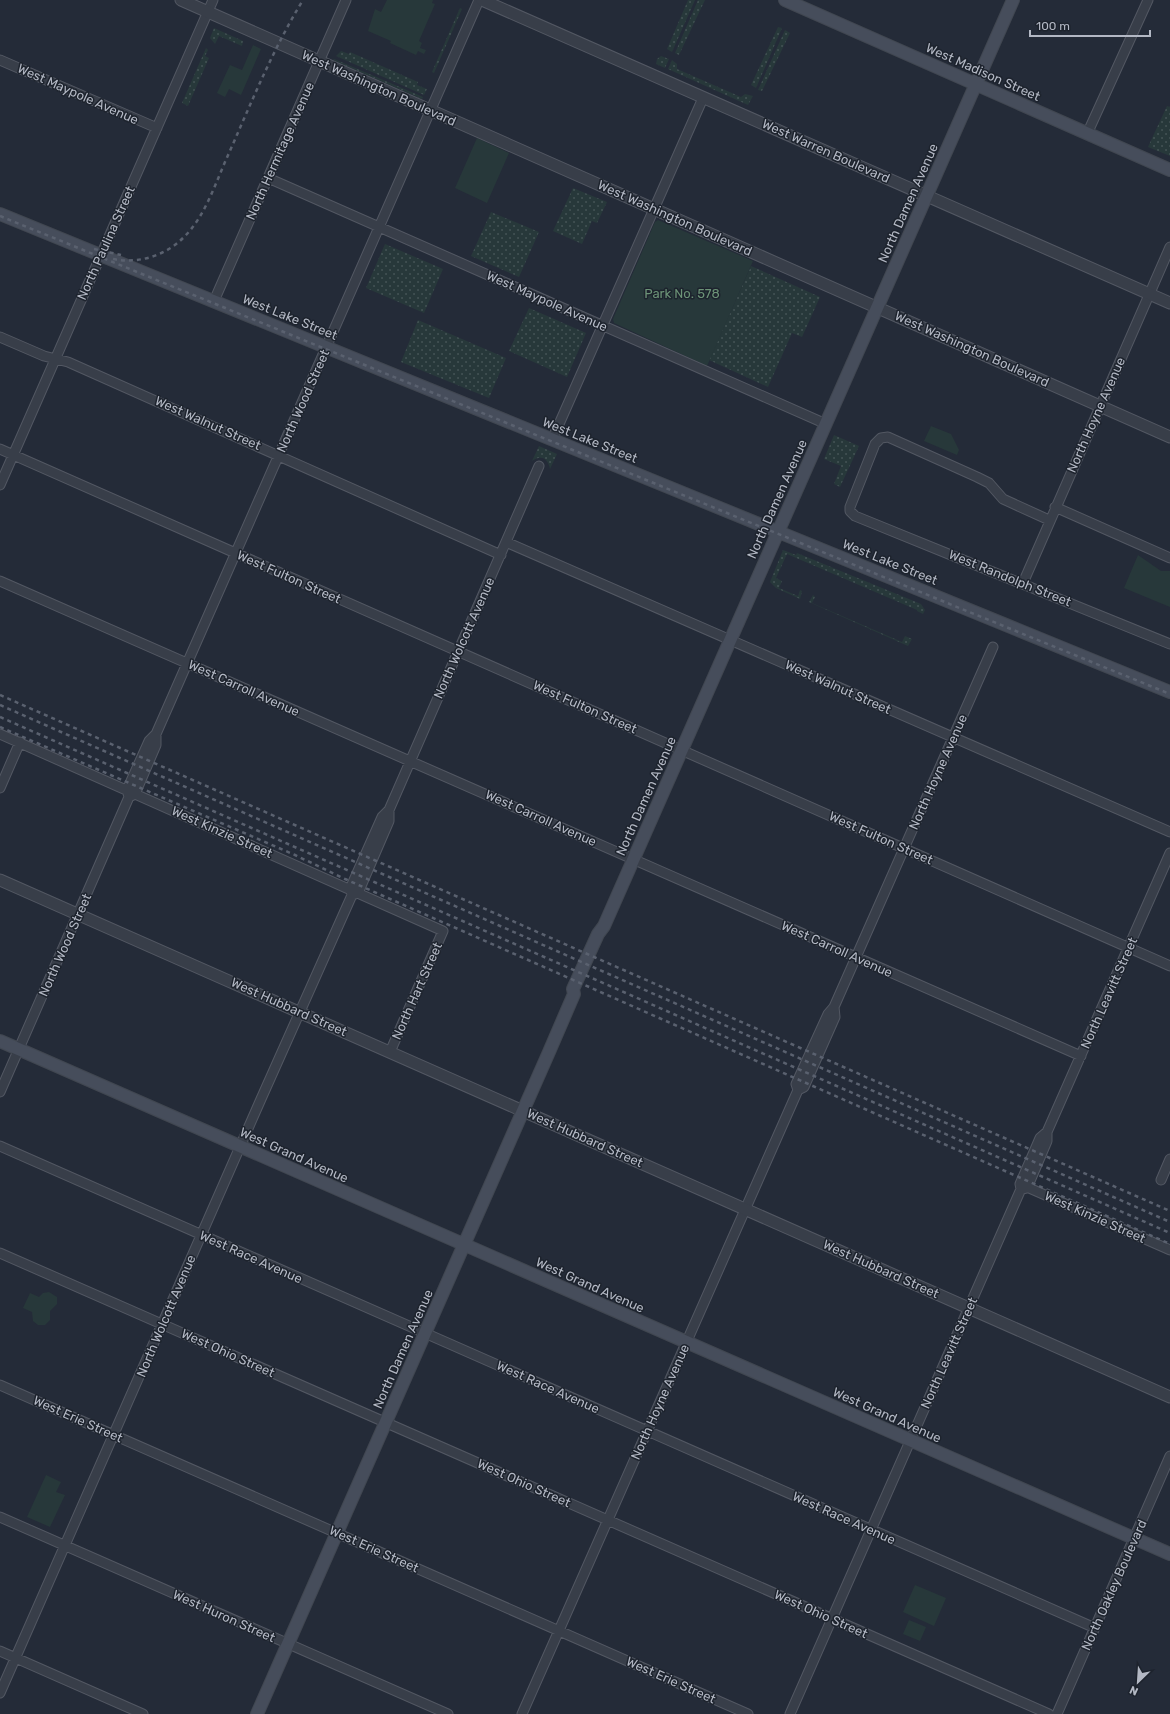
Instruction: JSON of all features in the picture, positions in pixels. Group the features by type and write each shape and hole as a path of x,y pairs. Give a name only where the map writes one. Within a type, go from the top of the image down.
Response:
{"main road":[{"name":"West Madison Street","path":"785,0 1170,170"},
{"name":"North Damen Avenue","path":"257,1714 574,994 573,988 598,934 604,926 634,859 876,307 1013,0"},
{"name":"West Lake Street","path":"0,214 1170,692"},
{"name":"West Grand Avenue","path":"0,1040 1170,1554"}],"street":[{"name":"West Washington Boulevard","path":"181,0 1170,437"},
{"name":"North Paulina Street","path":"0,485 213,0"},
{"name":"North Hermitage Avenue","path":"214,301 346,0"},
{"name":"West Warren Boulevard","path":"480,0 1170,304"},
{"name":"North Wood Street","path":"0,1092 130,794 156,745 156,736 480,0"},
{"path":"1087,134 1148,0"},
{"name":"West Maypole Avenue","path":"0,60 157,128"},
{"path":"552,440 704,98"},
{"name":"West Maypole Avenue","path":"268,178 826,424"},
{"name":"North Hoyne Avenue","path":"1023,583 1049,520 1170,247"},
{"name":"West Walnut Street","path":"0,337 44,356 68,362 501,555"},
{"name":"West Randolph Street","path":"1049,520 1003,499 988,483 977,477 888,437 881,438 875,444 850,507 850,511 855,516 1170,644"},
{"name":"West Fulton Street","path":"0,450 1170,966"},
{"name":"North Wolcott Avenue","path":"0,1693 353,892 382,817 389,810 411,761 539,466"},
{"path":"1055,507 1170,558"},
{"name":"West Walnut Street","path":"506,542 1170,832"},
{"name":"West Carroll Avenue","path":"0,581 1081,1056"},
{"name":"North Hoyne Avenue","path":"522,1714 798,1090 804,1087 835,1017 834,1007 993,647"},
{"name":"West Kinzie Street","path":"0,734 130,794 443,931"},
{"path":"0,788 20,742"},
{"name":"North Leavitt Street","path":"790,1714 1023,1187 1040,1138 1047,1132 1170,853"},
{"name":"West Hubbard Street","path":"0,880 1170,1396"},
{"name":"North Hart Street","path":"390,1052 443,931"},
{"name":"West Race Avenue","path":"0,1146 1095,1628"},
{"path":"1161,1180 1170,1159"},
{"name":"West Kinzie Street","path":"1023,1187 1170,1250"},
{"name":"West Ohio Street","path":"0,1253 1049,1714"},
{"name":"West Erie Street","path":"0,1385 748,1714"},
{"name":"North Oakley Boulevard","path":"1058,1714 1170,1456"},
{"name":"West Huron Street","path":"0,1517 448,1714"},
{"path":"0,1651 143,1714"}],"green space":[{"path":"387,0 433,0 432,3 435,4 419,41 422,43 420,48 426,50 424,54 418,51 416,55 390,43 391,41 368,31 375,9 381,12"},
{"path":"688,0 695,0 672,52 667,49"},
{"path":"698,0 705,0 679,55 675,53"},
{"path":"460,8 462,9 434,73 432,72"},
{"path":"778,27 782,28 756,88 751,85"},
{"path":"214,28 243,41 242,46 219,36 215,44 210,38"},
{"path":"785,30 790,33 762,91 758,90"},
{"path":"253,45 261,49 241,95 229,89 225,97 217,93 230,65 242,70"},
{"path":"206,48 208,50 205,56 209,58 188,106 182,103"},
{"path":"341,51 349,54 350,52 418,82 417,85 427,89 424,95 336,56"},
{"path":"661,56 669,59 665,68 656,64 657,59"},
{"path":"334,59 423,97 422,99 333,60"},
{"path":"672,60 677,64 677,69 741,97 745,94 753,96 748,105 668,69"},
{"path":"1167,106 1170,107 1170,156 1148,147"},
{"path":"477,138 509,153 487,203 455,188"},
{"path":"573,188 607,202 597,223 592,221 582,244 553,231"},
{"path":"491,212 539,232 519,277 471,256"},
{"name":"Park No. 578","path":"658,220 753,261 707,366 614,323 613,319 655,222"},
{"path":"385,244 443,269 424,313 366,288"},
{"path":"751,266 820,297 802,337 792,333 768,387 709,360"},
{"path":"529,308 586,333 567,377 509,351"},
{"path":"418,320 506,358 489,398 401,362"},
{"path":"931,426 951,434 959,450 957,455 924,441"},
{"path":"834,435 859,446 840,487 834,484 841,466 824,459"},
{"path":"539,446 557,454 550,469 546,460 542,458 532,461"},
{"path":"783,550 796,555 797,553 921,604 925,610 923,614 917,610 787,554 776,578 782,581 779,588 798,596 800,590 802,591 800,599 776,588 770,582"},
{"path":"1138,555 1161,571 1170,571 1170,607 1124,588"},
{"path":"813,595 815,597 812,603 902,642 905,636 912,639 908,646 809,602"},
{"path":"49,1292 57,1297 57,1304 50,1311 50,1320 45,1325 38,1325 33,1321 32,1312 23,1308 30,1293 39,1297 43,1293"},
{"path":"46,1475 61,1482 56,1492 65,1495 50,1527 27,1517"},
{"path":"915,1585 946,1598 934,1626 903,1612"},
{"path":"909,1620 926,1627 920,1641 903,1634"}],"railway":[{"path":"113,259 132,260 160,254 176,244 191,229 210,198 263,75 303,0"},
{"path":"0,216 1170,694"},
{"path":"94,249 121,255"},
{"path":"0,695 1170,1211"},
{"path":"0,705 1170,1222"},
{"path":"0,717 1170,1233"},
{"path":"0,727 295,855 345,879 1170,1244"}]}
